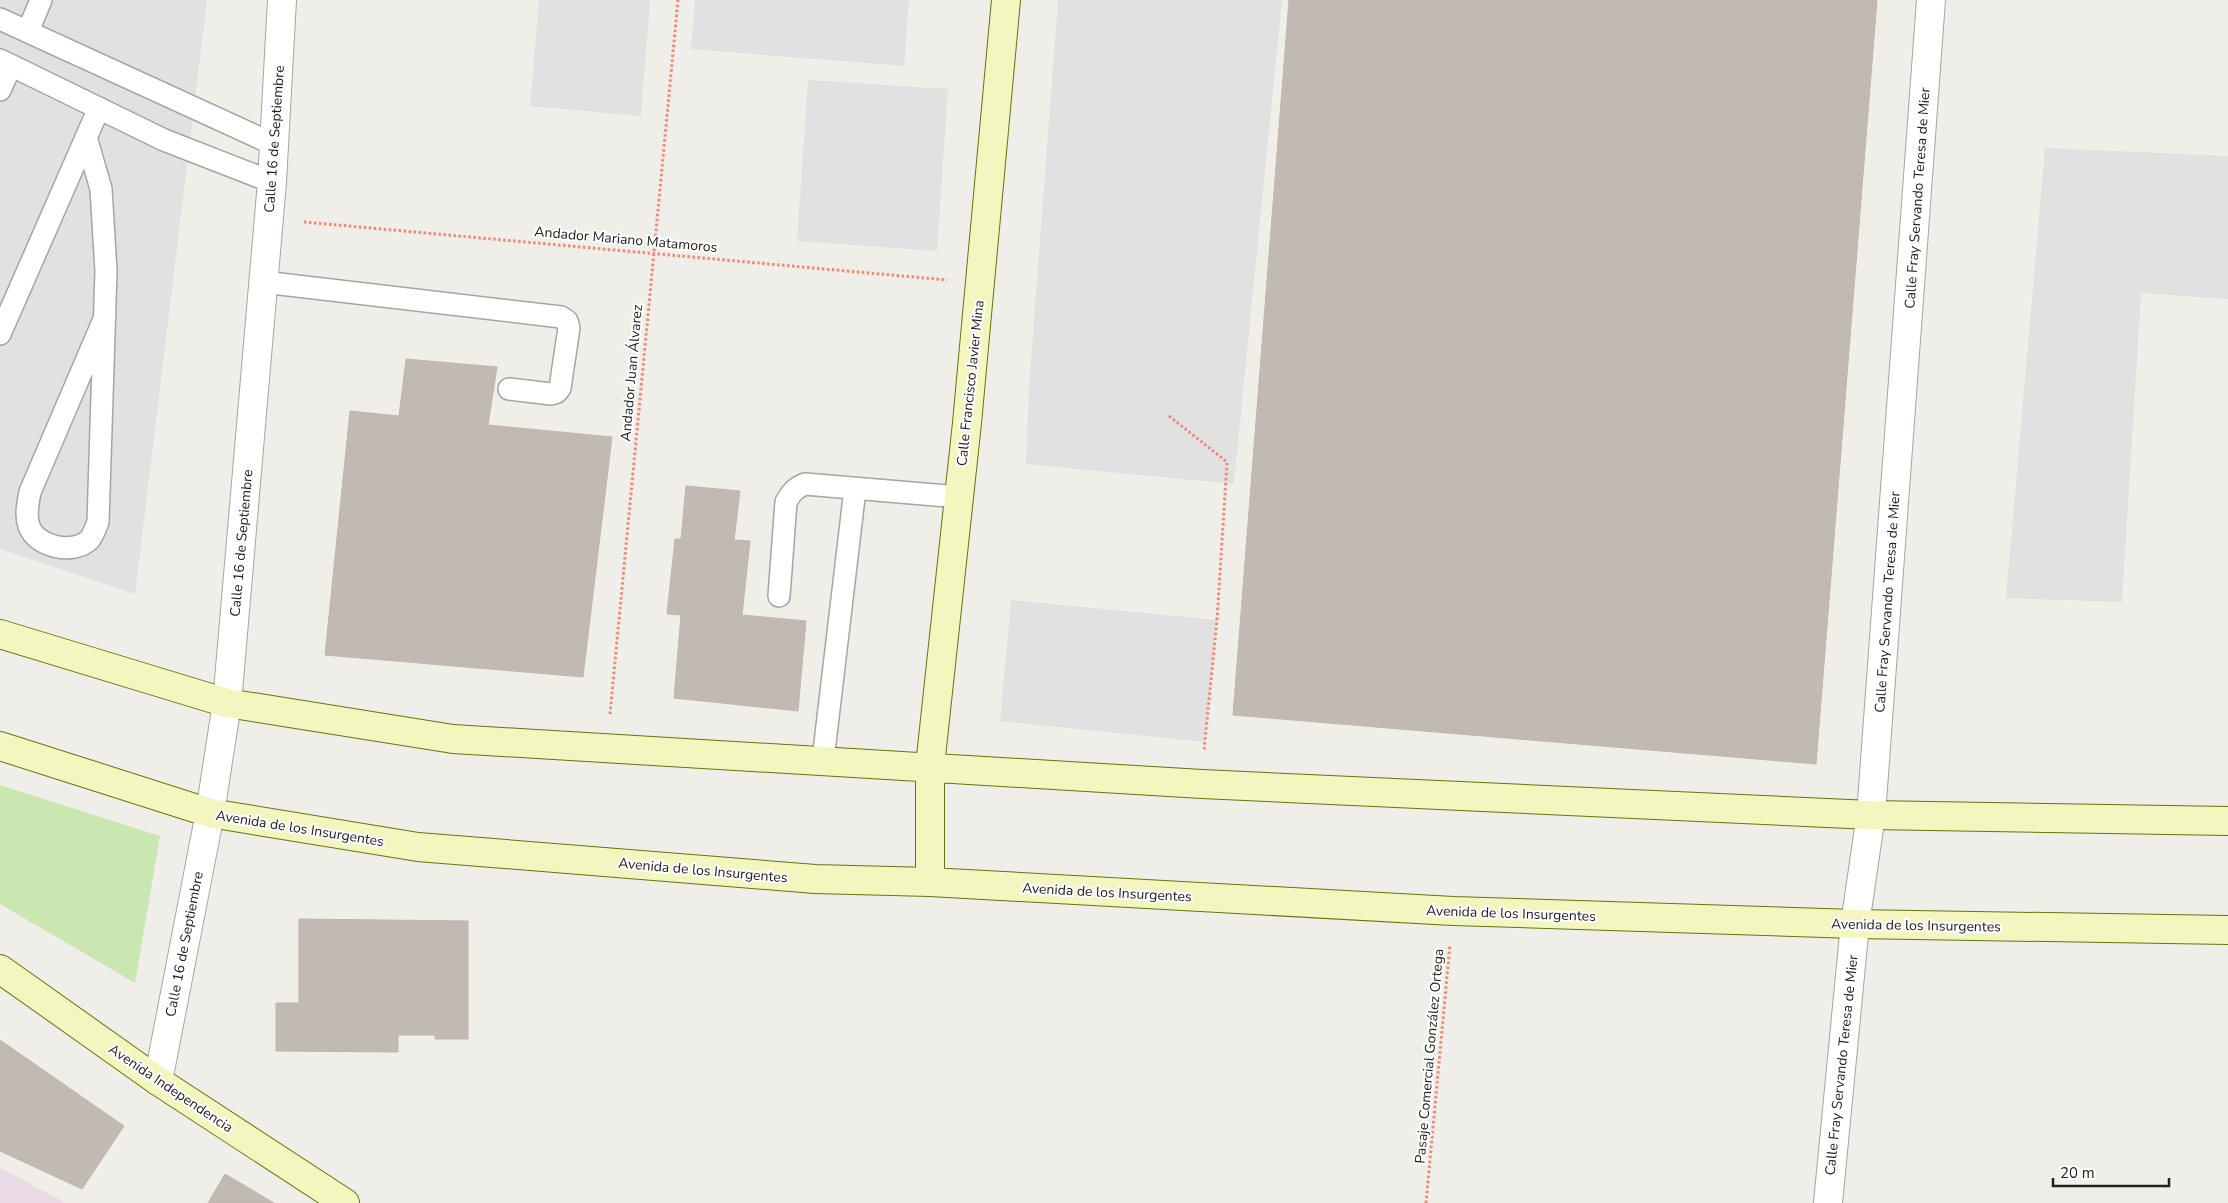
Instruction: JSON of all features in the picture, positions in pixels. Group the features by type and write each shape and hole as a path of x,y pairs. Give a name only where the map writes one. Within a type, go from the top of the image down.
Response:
{"main road":[{"name":"Calle Francisco Javier Mina","path":"930,882 930,766 959,497 1006,0"},
{"path":"0,634 227,702 453,739 930,766 1202,784 1871,815 2228,821"},
{"name":"Avenida de los Insurgentes","path":"0,746 210,813 418,847 815,880 930,882 1453,911 1855,924 2228,930"},
{"name":"Avenida Independencia","path":"0,970 158,1081 345,1203"}],"street":[{"name":"Calle 16 de Septiembre","path":"158,1081 210,813 227,702 275,145 282,0"},
{"name":"Calle Fray Servando Teresa de Mier","path":"1828,1203 1855,924 1871,815 1931,0"}],"lane":[{"path":"28,31 42,0"},
{"path":"0,19 275,145"},
{"path":"0,90 5,63 164,140 272,182"},
{"path":"0,334 99,108"},
{"path":"86,138 101,189 106,271 105,317 98,522 89,540 74,547 58,548 42,541 29,528 27,511 30,492 105,317"},
{"path":"263,282 561,317 566,321 569,328 560,388 557,392 551,394 508,389"},
{"path":"779,596 786,502 790,494 805,484 959,497"},
{"path":"823,760 855,488"}],"path":[{"name":"Andador Juan Álvarez","path":"607,748 678,0"},
{"name":"Andador Mariano Matamoros","path":"269,219 654,252 980,284"},
{"path":"1169,416 1227,462 1217,620 1202,784"},
{"name":"Pasaje Comercial González Ortega","path":"1426,1203 1453,911"}],"shaded area":[{"path":"0,0 207,0 135,594 0,549"},
{"path":"539,0 650,0 641,116 530,106"},
{"path":"695,0 909,0 904,66 691,49"},
{"path":"1058,0 1282,0 1234,484 1026,464 1029,387"},
{"path":"808,80 948,89 937,251 797,241"},
{"path":"2045,148 2228,156 2228,299 2141,293 2122,602 2006,598"},
{"path":"1011,600 1217,620 1205,742 1000,721"},
{"path":"0,1168 66,1203 0,1203"}],"green space":[{"path":"0,785 160,836 135,983 0,904"}],"building":[{"path":"1289,0 1877,0 1816,764 1233,715"},
{"path":"406,359 497,367 488,425 612,437 583,677 325,655 350,411 399,416"},
{"path":"686,486 740,491 734,540 750,541 742,615 806,621 798,711 674,698 681,615 667,614 675,539 681,539"},
{"path":"299,919 468,921 468,1039 435,1039 435,1035 398,1035 398,1052 276,1051 276,1003 299,1003"},
{"path":"0,1040 124,1126 82,1189 0,1151"},
{"path":"225,1174 274,1203 208,1203"}]}
